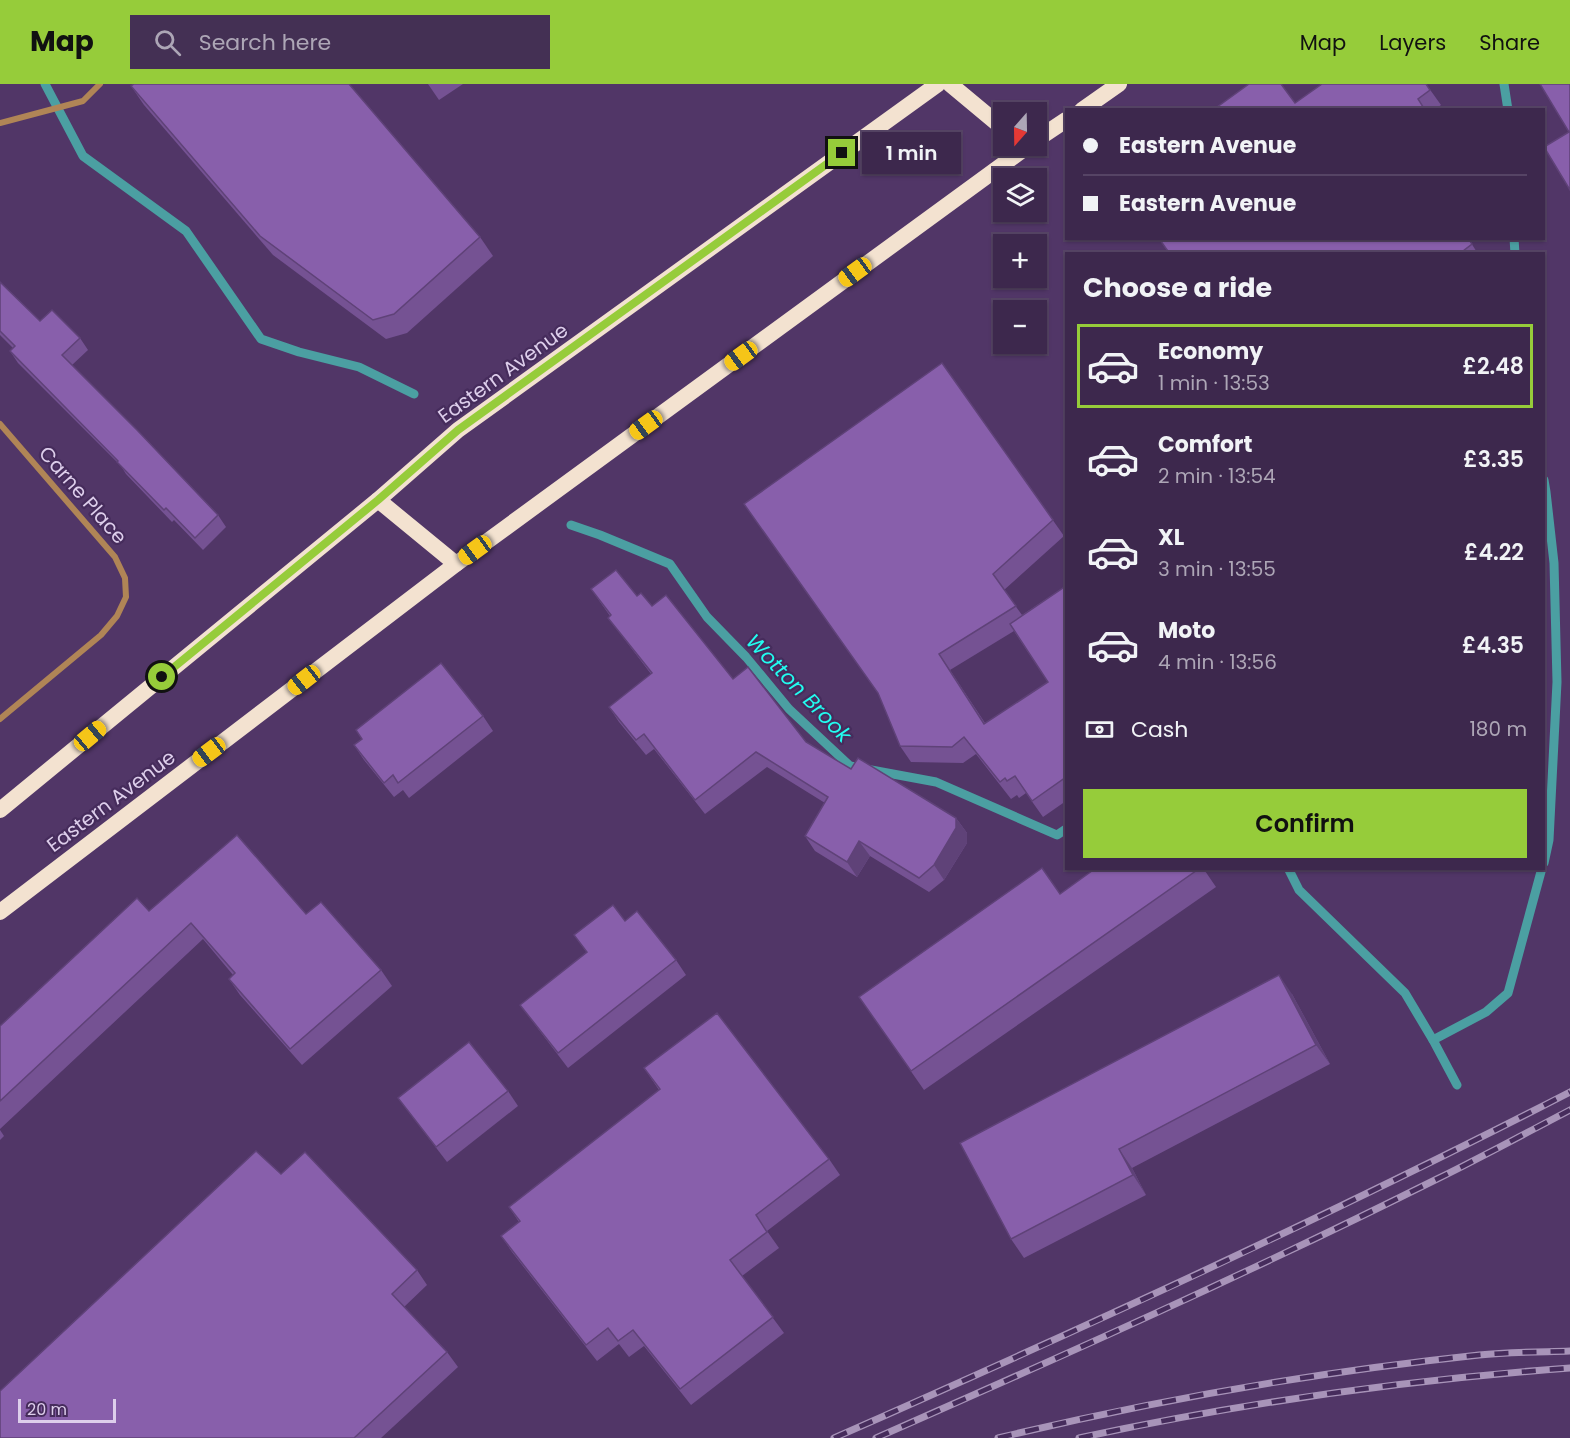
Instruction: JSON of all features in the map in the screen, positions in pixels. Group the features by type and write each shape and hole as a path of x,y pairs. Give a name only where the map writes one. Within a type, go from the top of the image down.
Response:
{"highway":[{"name":"Eastern Avenue","path":"0,810 378,500 458,430 938,84"},
{"path":"950,84 993,120"},
{"path":"1085,108 1119,84"},
{"name":"Eastern Avenue","path":"1047,132 1065,121"},
{"name":"Eastern Avenue","path":"0,912 456,564 1013,156"},
{"path":"378,500 456,564"}],"street":[{"path":"0,123 83,101 100,84"},
{"name":"Carne Place","path":"0,424 115,557 126,578 126,597 117,616 101,635 0,719"}],"building":[{"path":"134,84 349,84 480,237 394,314 373,320 260,236 131,86"},
{"path":"1249,84 1281,84 1295,103 1322,84 1426,84 1430,90 1418,99 1424,108 1216,108"},
{"path":"1540,84 1570,84 1570,190 1545,149 1545,146 1569,132"},
{"path":"1160,240 1469,240 1472,244 1462,252 1169,252"},
{"path":"0,282 40,321 52,310 80,338 62,355 218,515 195,538 166,508 164,510 10,351 15,346 0,331"},
{"path":"942,363 1053,520 993,574 1016,606 939,654 984,724 1048,682 1010,624 1065,587 1065,778 1032,801 1015,776 1007,781 1005,778 1000,782 964,737 952,747 900,746 878,693 744,504"},
{"path":"616,570 637,596 641,593 652,606 666,595 733,679 748,667 806,742 851,769 858,758 956,818 956,828 934,865 919,878 859,841 847,862 805,836 828,797 756,752 695,800 644,734 636,740 609,707 652,673 608,618 611,615 591,589"},
{"path":"441,663 483,716 398,783 393,775 384,783 354,745 362,739 356,730"},
{"path":"237,835 306,914 321,902 381,970 290,1049 229,979 235,973 191,923 0,1101 0,1026 137,898 149,911"},
{"path":"1042,868 1060,894 1093,870 1197,870 911,1071 859,997"},
{"path":"613,905 625,921 637,911 676,960 558,1053 520,1005 587,952 574,935"},
{"path":"1279,975 1316,1045 1119,1149 1133,1175 1011,1239 960,1143"},
{"path":"717,1013 829,1159 756,1215 767,1232 730,1260 773,1317 680,1389 633,1330 618,1341 608,1328 586,1345 501,1236 520,1221 509,1207 660,1089 644,1068"},
{"path":"469,1042 508,1091 436,1147 398,1098"},
{"path":"256,1151 281,1174 305,1152 417,1270 392,1294 447,1352 354,1438 0,1438 0,1391"}],"waterway":[{"name":"Wotton Brook","path":"45,84 83,156 186,231 261,339 299,352 359,367 414,394"},
{"path":"1504,84 1508,108"},
{"path":"1514,240 1515,252"},
{"path":"1545,486 1554,563 1557,682 1549,840 1545,858"},
{"name":"Wotton Brook","path":"571,525 670,564 707,617 746,657 789,709 850,766 936,782 1057,835 1065,830"},
{"name":"Wotton Brook","path":"1289,870 1299,890 1405,993 1457,1085"},
{"path":"1433,1040 1486,1012 1508,993 1541,870"}],"railway":[{"path":"834,1438 1205,1271 1570,1092"},
{"path":"876,1438 1298,1247 1454,1171 1570,1110"},
{"path":"998,1438 1117,1411 1297,1379 1479,1355 1570,1351"},
{"path":"1079,1438 1140,1425 1323,1394 1446,1379 1570,1368"}],"route":[{"path":"162,677 378,500 458,430 842,153"}]}
